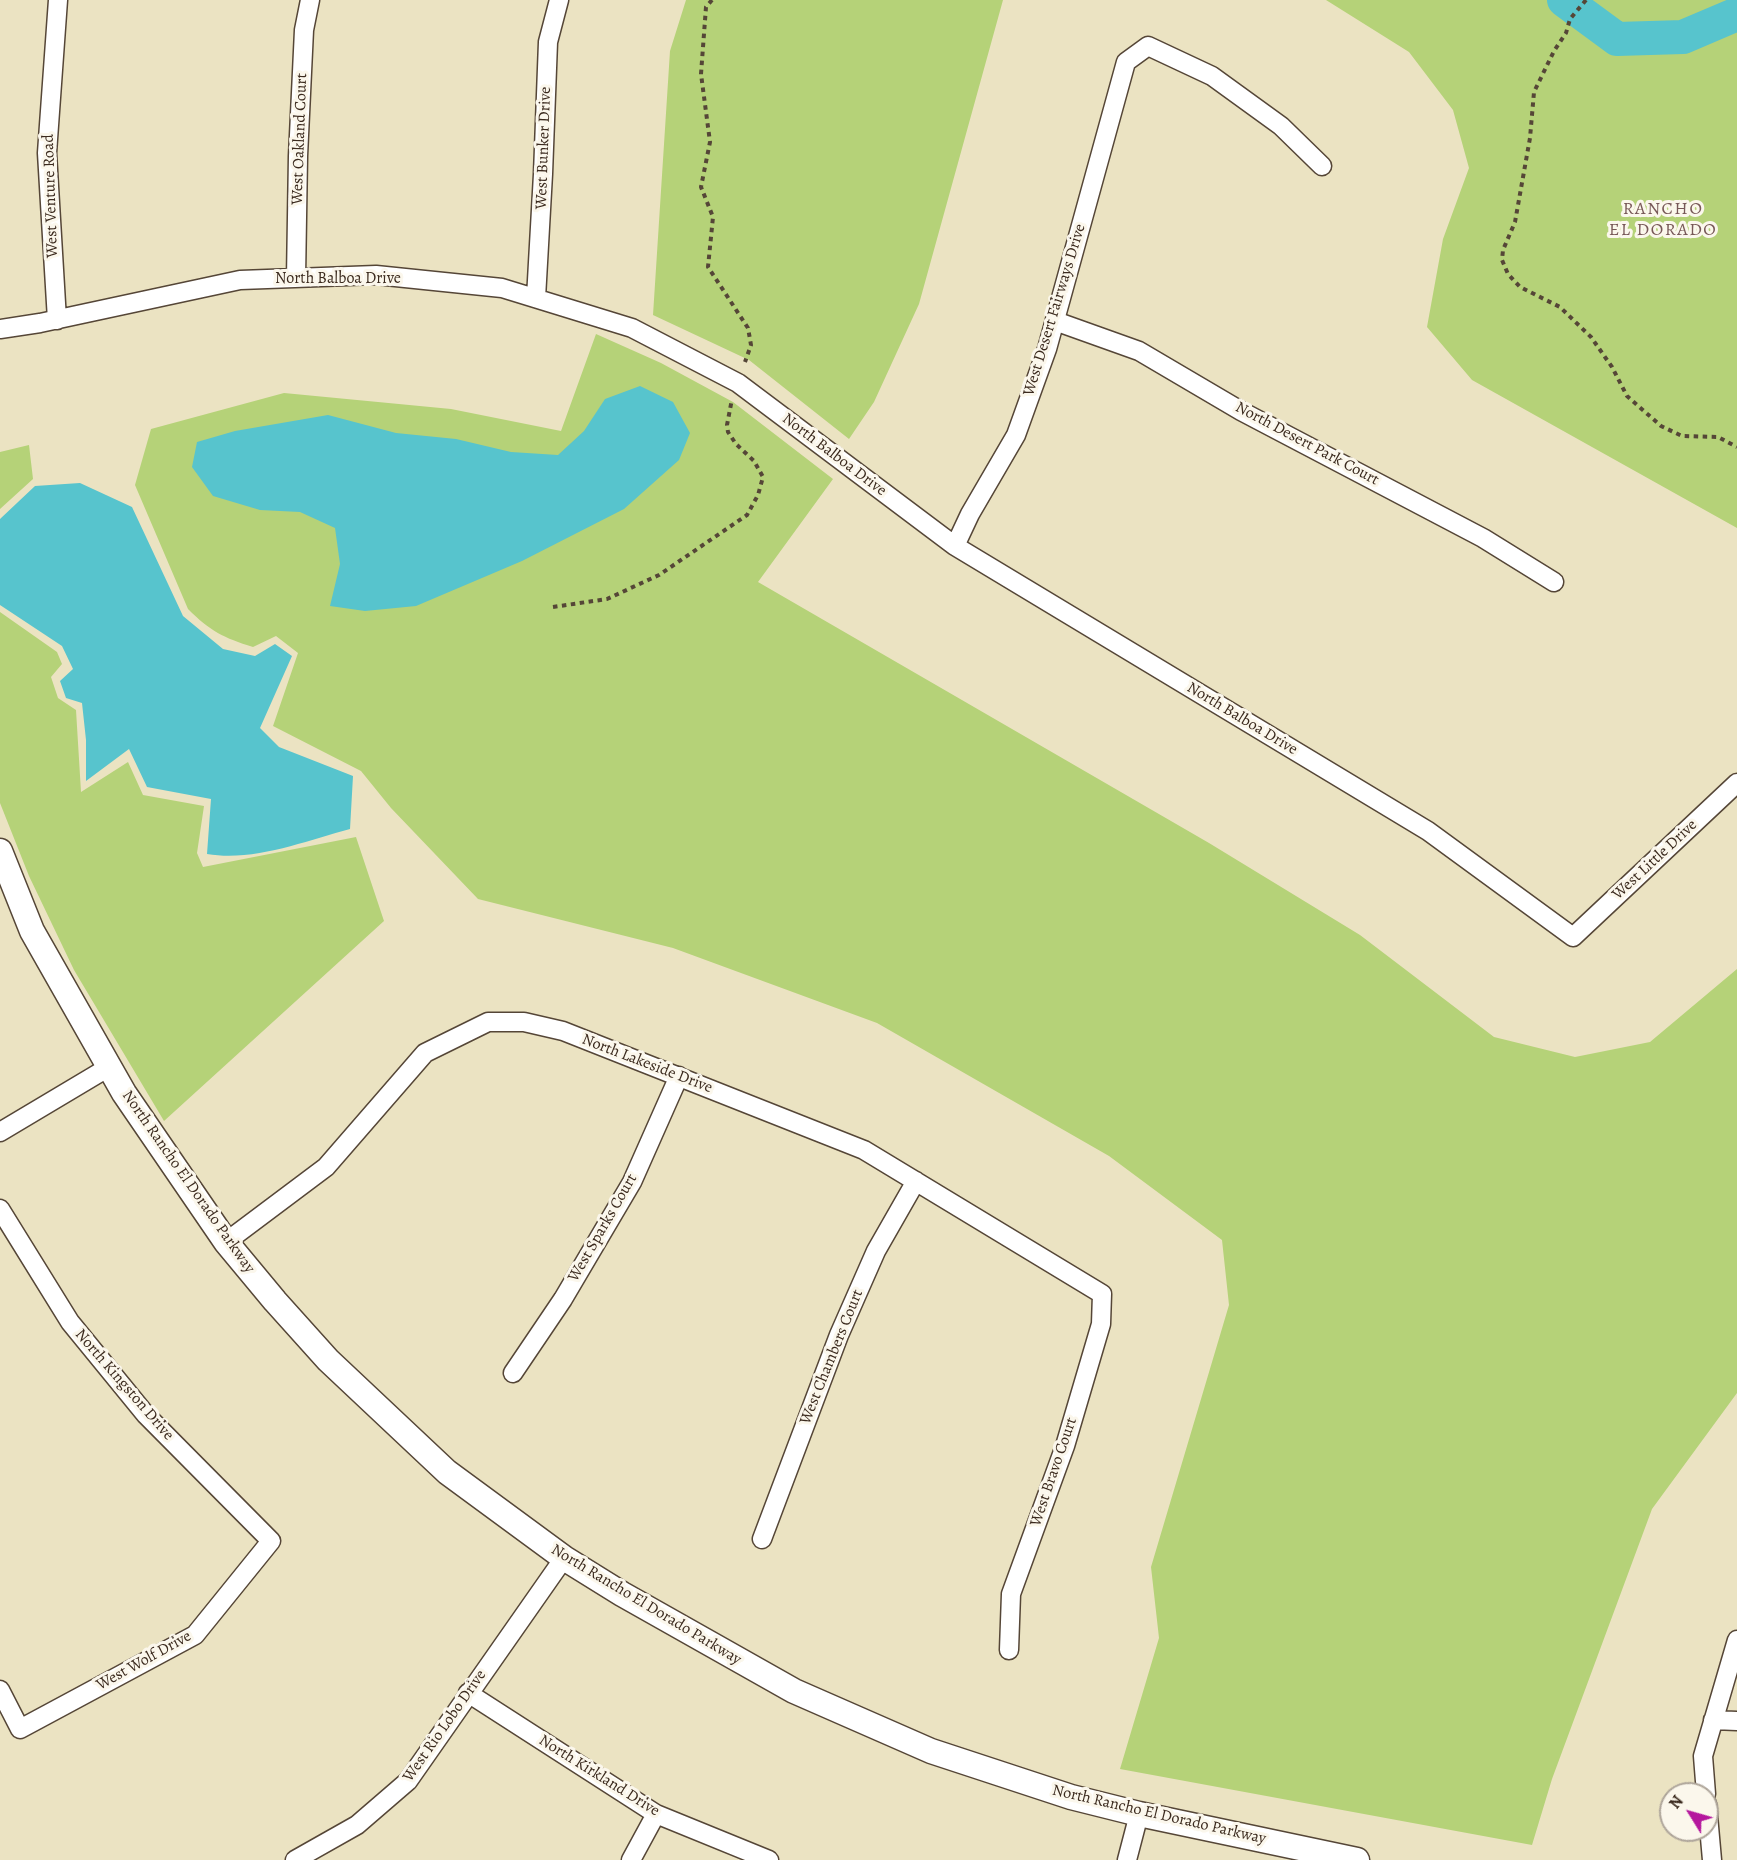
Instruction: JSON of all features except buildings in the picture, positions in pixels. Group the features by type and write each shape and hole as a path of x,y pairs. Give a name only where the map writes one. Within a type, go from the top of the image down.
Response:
{"street":[{"name":"West Venture Road","path":"57,320 47,153 58,0"},
{"name":"West Oakland Court","path":"296,278 298,156 304,30 310,0"},
{"name":"West Bunker Drive","path":"536,298 548,42 559,0"},
{"name":"West Desert Fairways Drive","path":"955,546 970,514 1016,435 1047,349 1126,62 1148,46 1212,76 1281,126 1322,166"},
{"name":"North Balboa Drive","path":"0,329 57,320 240,280 376,275 502,288 632,328 738,383 955,546 1428,831 1573,937"},
{"name":"North Desert Park Court","path":"1055,321 1139,351 1241,411 1483,538 1554,582"},
{"name":"West Little Drive","path":"1573,937 1737,783"},
{"name":"North Rancho El Dorado Parkway","path":"0,851 32,931 124,1093 226,1242 328,1360 447,1472 564,1558 622,1594 794,1691 931,1751 1071,1797 1139,1814 1357,1860"},
{"name":"North Lakeside Drive","path":"226,1242 326,1167 425,1053 488,1022 524,1022 563,1031 864,1150 1102,1294"},
{"path":"0,1132 109,1067"},
{"name":"West Sparks Court","path":"513,1373 563,1299 632,1182 679,1076"},
{"name":"West Chambers Court","path":"762,1539 839,1335 876,1251 916,1181"},
{"name":"North Kingston Drive","path":"0,1209 70,1322 146,1415 271,1541"},
{"name":"West Bravo Court","path":"1009,1650 1011,1594 1065,1446 1101,1324 1102,1294"},
{"name":"West Wolf Drive","path":"0,1690 20,1729 195,1635 271,1541"},
{"name":"West Rio Lobo Drive","path":"295,1860 357,1825 408,1781 564,1558"},
{"path":"1705,1782 1703,1756 1737,1640"},
{"name":"North Kirkland Drive","path":"468,1693 656,1814 769,1860"},
{"path":"1713,1720 1737,1721"},
{"path":"631,1860 656,1814"},
{"path":"1127,1860 1139,1814"},
{"path":"1710,1842 1712,1860"}],"path":[{"path":"712,0 706,7 701,74 710,142 701,187 713,217 708,267 748,328 751,345 745,362"},
{"path":"1586,0 1574,15 1534,92 1530,138 1515,222 1503,250 1502,260 1508,274 1520,287 1560,307 1591,337 1612,367 1627,396 1661,426 1682,436 1718,437 1737,447"},
{"path":"553,607 607,599 659,575 747,515 758,495 763,477 754,461 736,444 728,432 727,424 732,398"}],"green space":[{"path":"686,0 1003,0 919,304 874,402 849,439 749,360 653,315 670,51"},
{"path":"1326,0 1737,0 1737,528 1472,380 1427,327 1443,239 1469,168 1453,110 1409,52"},
{"path":"596,334 661,363 733,402 833,479 758,582 1209,843 1360,935 1494,1037 1575,1057 1650,1042 1737,969 1737,1393 1652,1509 1552,1779 1532,1845 1120,1769 1159,1638 1151,1567 1229,1305 1222,1240 1109,1156 877,1023 673,948 478,899 391,808 361,771 273,726 298,653 276,636 253,647 234,640 203,623 188,609 135,485 151,429 284,393 451,409 561,431"},
{"path":"29,445 33,479 0,509 0,452"},
{"path":"0,612 57,652 62,664 51,677 58,698 76,710 81,792 128,762 143,795 204,806 197,853 203,867 356,837 384,921 164,1121 74,970 29,876 0,803"}],"water":[{"path":"640,386 673,402 690,433 679,460 624,509 522,561 416,606 365,611 330,606 340,564 335,528 300,512 260,510 213,496 192,467 197,442 235,431 328,415 396,433 456,439 511,452 558,455 584,431 605,399"},
{"path":"80,483 132,507 183,616 223,649 255,656 275,644 292,656 260,728 279,747 353,776 350,829 261,853 225,856 207,854 211,799 147,787 129,749 86,781 86,740 82,703 66,698 60,681 73,669 62,646 0,605 0,519 35,486"}],"waterway":[{"path":"1564,0 1617,39 1683,37 1737,14"}],"district":[{"name":"RANCHO EL DORADO","path":"1663,220"}]}
